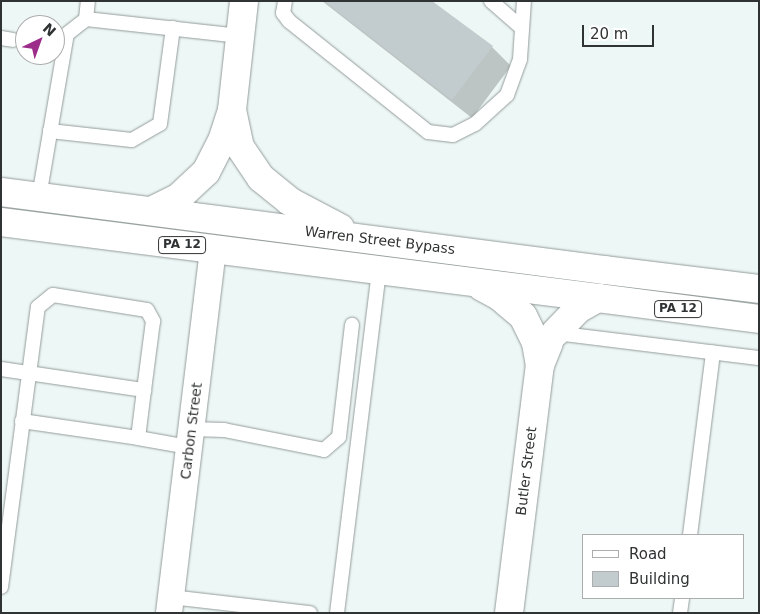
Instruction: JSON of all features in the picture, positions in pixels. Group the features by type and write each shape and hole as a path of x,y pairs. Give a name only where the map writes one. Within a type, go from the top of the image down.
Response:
{"main road":[{"path":"151,211 178,198 206,172 223,138 232,110 244,1"},
{"path":"232,110 240,147 261,178 289,201 357,237"},
{"name":"Warren Street Bypass","path":"1,192 759,289"},
{"name":"PA 12","path":"1,222 759,319"},
{"path":"472,282 499,296 523,316 536,343 540,366"},
{"name":"Butler Street","path":"509,613 540,366 555,333 578,309 598,298"}],"street":[{"name":"Carbon Street","path":"170,605 213,249"}],"lane":[{"path":"86,19 88,1"},
{"path":"285,1 283,13 289,21 428,132 452,135 475,124 507,95 520,59 524,1"},
{"path":"491,1 522,28"},
{"path":"39,197 67,34 86,19 240,36"},
{"path":"50,131 132,140 160,124 173,28"},
{"path":"338,613 379,270"},
{"path":"1,587 38,307 52,295 147,310 153,321 138,438"},
{"path":"22,422 138,438 190,438 224,430 324,450 339,437 352,325"},
{"path":"555,333 759,358"},
{"path":"690,534 713,352"},
{"path":"1,369 144,390"},
{"path":"680,613 682,599"},
{"path":"170,605 310,613"}],"building":[{"path":"324,1 432,1 493,46 452,100"}]}
